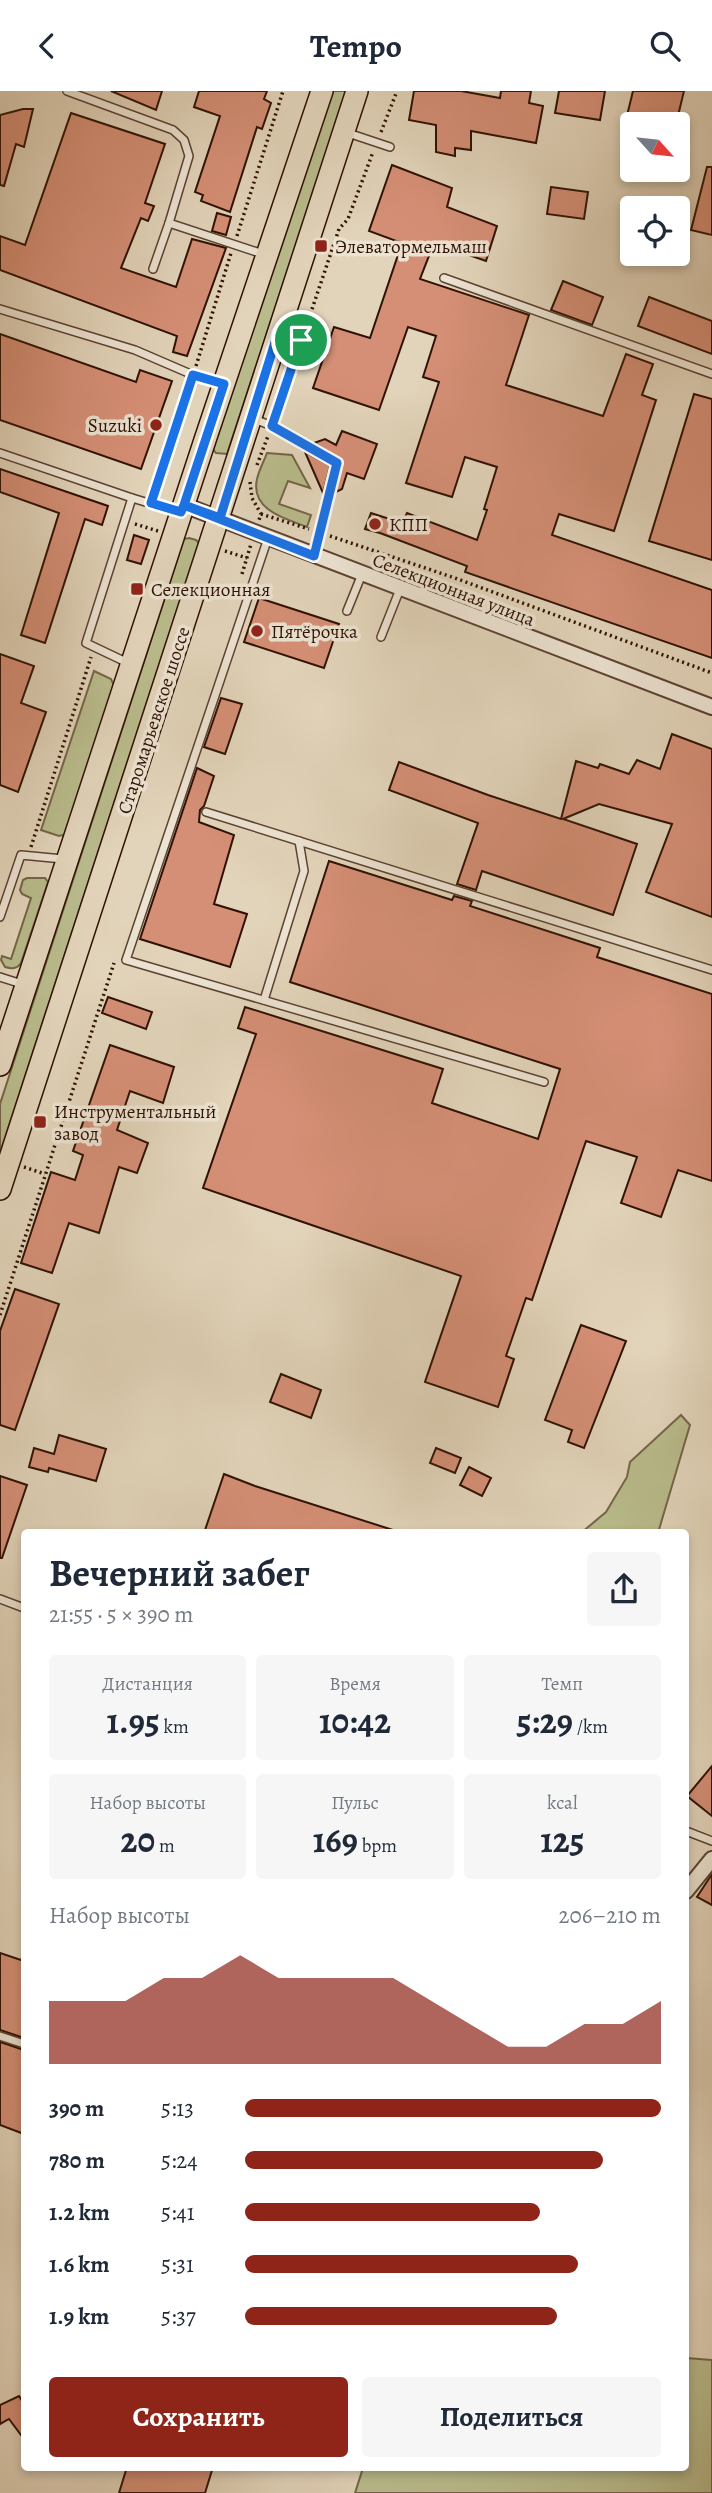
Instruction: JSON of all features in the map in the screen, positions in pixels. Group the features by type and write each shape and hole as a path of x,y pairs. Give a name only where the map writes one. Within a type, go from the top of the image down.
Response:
{"main road":[{"name":"Старомарьевское шоссе","path":"0,1065 11,1019 26,985 323,91"},
{"name":"Старомарьевское шоссе","path":"0,1189 358,91"}],"street":[{"name":"Селекционная улица","path":"182,509 220,518 712,707"},
{"path":"689,1887 712,1859"}],"lane":[{"path":"67,91 173,130 184,140 189,156 153,269"},
{"path":"344,132 390,147"},
{"path":"169,223 267,255"},
{"path":"444,278 712,374"},
{"path":"0,309 135,350 193,375 224,384"},
{"path":"278,333 320,345"},
{"path":"151,503 193,375"},
{"path":"250,417 272,426 337,463 314,556"},
{"path":"0,453 132,498 182,509"},
{"path":"131,665 86,643 132,498"},
{"path":"262,536 126,960 544,1083"},
{"path":"347,611 362,574"},
{"path":"381,637 400,589"},
{"path":"206,812 712,970"},
{"path":"264,1000 304,871 299,841"},
{"path":"0,917 21,855 67,860"},
{"path":"0,977 26,985"},
{"path":"0,1599 21,1607"},
{"path":"689,1832 712,1841"},
{"path":"0,2036 21,2043"}],"path":[{"path":"238,584 262,536 261,514 252,498 250,483 339,229 348,219 397,91"},
{"path":"261,514 455,578 712,673"},
{"path":"28,856 94,647"},
{"path":"0,1315 117,954"}],"green space":[{"path":"332,91 347,91 227,454 216,453 213,449"},
{"path":"267,453 292,455 310,488 288,481 279,504 311,515 307,527 272,512 259,498 256,490 257,479"},
{"path":"189,538 199,543 0,1153 0,1104 184,539"},
{"path":"94,671 111,679 115,688 67,834 59,836 41,830"},
{"path":"45,878 48,882 21,963 8,968 1,960 2,956 11,959 31,898 20,890 23,880"},
{"path":"681,1415 690,1425 659,1529 586,1529 606,1512 627,1477 630,1462"},
{"path":"689,2358 712,2360 712,2493 355,2493 362,2471 689,2471"}],"building":[{"path":"111,91 162,91 156,110"},
{"path":"199,91 267,91 264,99 271,103 262,129 257,127 230,212 201,201 203,195 195,192 220,116 194,107"},
{"path":"414,91 461,91 500,98 501,91 531,91 529,103 543,106 536,143 471,131 471,150 455,148 455,156 436,152 436,125 409,120"},
{"path":"559,91 605,91 600,120 555,113"},
{"path":"633,91 684,91 679,112 628,112"},
{"path":"33,109 24,147 16,144 4,186 0,185 0,115"},
{"path":"71,113 165,144 145,203 154,206 148,221 141,218 121,268 176,287 192,239 226,248 187,356 173,352 177,336 0,270 0,236 25,245"},
{"path":"392,165 452,188 447,207 497,226 486,261 434,243 420,279 529,315 506,385 603,416 626,354 653,364 642,395 656,400 614,531 559,514 552,535 712,590 712,658 465,572 467,566 365,529 371,513 402,523 407,513 477,540 497,467 465,457 452,497 406,483 439,382 423,377 436,336 408,327 379,410 313,388 334,327 370,338 402,243 369,231"},
{"path":"707,167 712,167 712,235 691,230"},
{"path":"551,187 588,192 584,219 547,214"},
{"path":"217,213 231,217 226,235 212,231"},
{"path":"563,281 603,297 592,325 551,310"},
{"path":"649,297 712,321 712,354 638,326"},
{"path":"0,334 136,382 140,370 172,381 141,469 0,420"},
{"path":"694,394 712,399 712,560 649,541"},
{"path":"342,431 377,444 364,479 347,473 342,489 336,492 342,460 314,443 325,439 336,445"},
{"path":"305,452 330,466 323,493"},
{"path":"0,469 108,506 102,525 85,519 45,643 21,635 59,513 0,492"},
{"path":"134,535 149,540 141,564 127,560"},
{"path":"259,598 339,624 324,668 244,642"},
{"path":"0,654 34,666 21,703 46,712 18,792 0,785"},
{"path":"221,698 242,704 225,754 204,747"},
{"path":"672,734 712,749 712,917 646,892 672,824 599,804 563,819 637,844 613,915 482,871 476,890 457,884 478,823 389,790 399,762 561,819 576,761 598,768 600,764 629,774 637,760 660,769"},
{"path":"197,768 214,776 204,806 200,810 199,822 234,835 214,904 247,914 230,967 140,939"},
{"path":"329,861 452,900 454,896 472,901 470,906 600,948 597,957 712,994 712,1181 678,1170 661,1217 621,1203 637,1157 586,1141 532,1300 526,1298 506,1356 514,1359 498,1407 425,1382 461,1276 203,1188 256,1034 238,1028 245,1007 443,1069 432,1103 538,1139 560,1069 290,982"},
{"path":"108,997 152,1012 146,1029 102,1013"},
{"path":"110,1045 174,1067 163,1103 130,1091 117,1130 148,1143 137,1173 119,1167 99,1233 69,1223 52,1273 21,1263 51,1172 75,1180 83,1155 73,1151"},
{"path":"15,1289 59,1304 15,1430 0,1425 0,1331"},
{"path":"581,1325 626,1341 584,1448 568,1442 572,1430 545,1420"},
{"path":"281,1374 321,1390 311,1418 270,1402"},
{"path":"59,1435 106,1449 96,1481 49,1468 48,1472 29,1467 34,1448 54,1454"},
{"path":"436,1448 461,1458 455,1473 430,1463"},
{"path":"469,1467 491,1478 482,1496 460,1485"},
{"path":"224,1474 390,1529 205,1529"},
{"path":"0,1476 27,1485 2,1558 0,1558"},
{"path":"712,1766 712,1816 689,1798 689,1794"},
{"path":"712,1874 712,1905 697,1897"},
{"path":"0,1953 21,1960 21,2037 0,2030"},
{"path":"0,2042 21,2049 21,2133 0,2125"},
{"path":"19,2396 21,2435 9,2419 0,2424 0,2405"},
{"path":"126,2471 212,2471 205,2493 119,2493"}],"place":[{"name":"Элеватормельмаш","path":"321,246"},
{"name":"Suzuki","path":"156,425"},
{"name":"КПП","path":"375,524"},
{"name":"Селекционная","path":"137,589"},
{"name":"Пятёрочка","path":"257,631"},
{"name":"Инструментальный завод","path":"40,1122"}],"route":[{"path":"301,340 272,426 337,463 314,556 184,505 181,512 151,503 193,375 224,384 184,505 220,518 278,333 301,340"}]}
